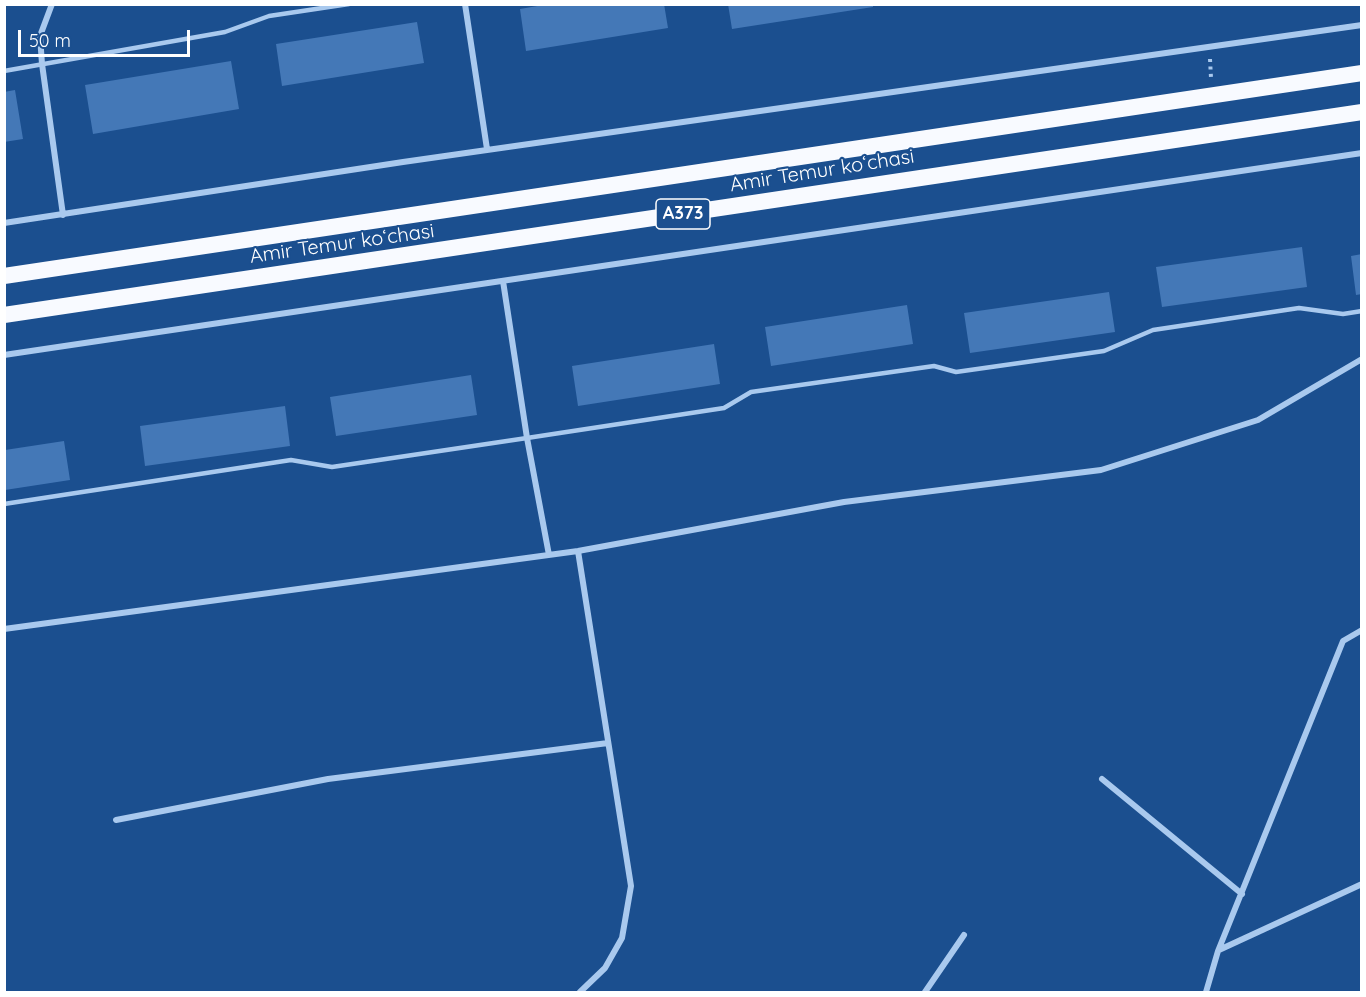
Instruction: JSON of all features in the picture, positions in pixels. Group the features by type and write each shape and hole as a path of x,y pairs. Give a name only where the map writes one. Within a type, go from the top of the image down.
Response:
{"highway":[{"name":"Amir Temur koʻchasi","path":"4,276 1362,74"},
{"name":"Amir Temur koʻchasi","path":"4,315 1362,112"}],"street":[{"path":"51,4 40,36 63,215"},
{"path":"465,4 487,149"},
{"path":"4,223 487,149 1362,25"},
{"path":"4,355 1362,153"},
{"path":"503,281 527,438 549,555"},
{"path":"4,629 578,551 844,502 1101,470 1258,420 1362,359"},
{"path":"578,551 631,886 622,938 605,968 580,993"},
{"path":"1206,993 1218,951 1343,641 1362,630"},
{"path":"116,819 328,779 608,742"},
{"path":"1102,779 1242,894"},
{"path":"1218,951 1362,884"},
{"path":"925,993 964,934"}],"lane":[{"path":"4,70 225,32 269,16 349,4"},
{"path":"4,504 291,460 332,467 724,408 751,392 934,366 956,372 1104,351 1153,330 1288,309 1299,308 1343,314 1362,311"}],"building":[{"path":"549,4 664,4 668,28 526,51 520,9"},
{"path":"728,4 873,4 873,7 732,29"},
{"path":"417,22 424,63 282,86 276,44"},
{"path":"231,61 239,109 93,134 85,85"},
{"path":"15,90 23,139 4,142 4,92"},
{"path":"1302,247 1307,287 1162,307 1156,267"},
{"path":"1362,254 1362,294 1356,295 1351,256"},
{"path":"1109,292 1115,332 970,353 964,313"},
{"path":"907,305 913,344 771,366 765,327"},
{"path":"714,344 720,384 578,406 572,366"},
{"path":"471,375 477,415 336,436 330,397"},
{"path":"285,406 290,446 145,466 140,426"},
{"path":"64,441 70,480 5,490 5,450"}]}
